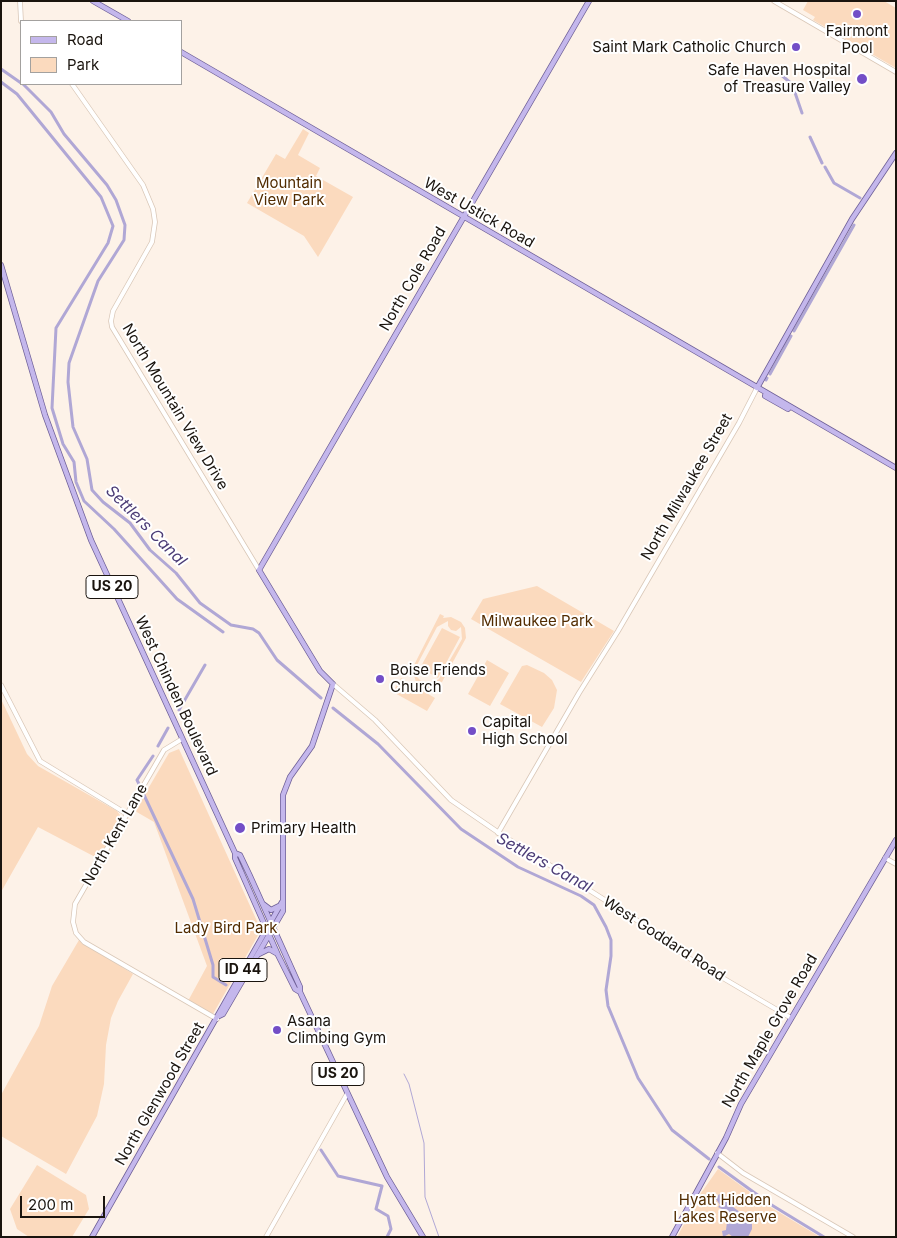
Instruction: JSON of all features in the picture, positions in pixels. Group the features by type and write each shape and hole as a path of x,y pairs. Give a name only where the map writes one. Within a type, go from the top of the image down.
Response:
{"main road":[{"path":"93,1 126,20"},
{"name":"North Cole Road","path":"259,570 589,1"},
{"name":"West Ustick Road","path":"182,53 463,218 896,468"},
{"name":"North Milwaukee Street","path":"756,388 852,219 896,153"},
{"name":"West Chinden Boulevard","path":"1,265 42,408 71,489 100,560 235,853 235,858 278,955 295,989 300,992"},
{"name":"North Mountain View Drive","path":"259,570 320,671 334,684"},
{"name":"North Glenwood Street","path":"218,1018 218,1012 268,933 281,904 283,795 290,777 312,746 334,684"},
{"name":"North Maple Grove Road","path":"672,1237 717,1153 737,1110 896,840"},
{"name":"West Chinden Boulevard","path":"235,853 241,856 260,902 300,987 300,992 387,1177 423,1237"},
{"path":"260,902 271,910 281,904"},
{"name":"North Glenwood Street","path":"92,1237 218,1018 224,1014 268,933"},
{"path":"258,954 269,949 278,955"}],"street":[{"path":"20,1 21,20"},
{"path":"774,1 896,72"},
{"name":"North Mountain View Drive","path":"73,85 143,185 153,208 155,222 152,242 111,316 112,327 259,570"},
{"name":"North Milwaukee Street","path":"498,833 667,548 744,415 756,388"},
{"name":"West Goddard Road","path":"334,684 375,720 451,800 498,833 646,926 687,957 791,1018"},
{"path":"1,685 32,751 40,761 127,814"},
{"name":"North Kent Lane","path":"182,739 164,750 127,814 74,909 74,928 82,941 218,1018"},
{"path":"885,858 896,864"},
{"path":"266,1237 347,1094"},
{"path":"717,1153 742,1173 853,1237"}],"green space":[{"path":"808,1 884,1 896,8 896,68 813,20 815,17 803,10"},
{"name":"Mountain View Park","path":"303,129 309,133 298,155 320,168 316,176 353,197 318,257 304,236 247,203 276,154 285,159"},
{"name":"Milwaukee Park","path":"537,586 614,631 581,682 471,619 483,599"},
{"path":"440,614 444,616 443,618 451,617 461,622 465,628 466,638 442,682 436,687 427,688 416,682 412,669","holes":["448,621 448,626 451,630 456,631 461,627 462,639 439,679 431,684 424,684 417,677 416,667 437,627"]},
{"path":"442,628 460,637 438,678 420,668"},
{"path":"487,660 509,673 490,706 468,694"},
{"path":"527,665 544,673 552,680 557,690 554,708 542,727 500,704 522,666"},
{"path":"401,678 435,698 427,711 393,692"},
{"path":"1,699 27,754 38,766 117,811 122,818 99,859 38,827 1,892"},
{"name":"Lady Bird Park","path":"179,749 261,930 213,1014 188,1001 207,966 154,822 135,811 169,753"},
{"path":"79,940 133,974 111,1018 106,1045 104,1084 97,1116 66,1174 1,1136 1,1095 39,1026 52,986"},
{"path":"37,1165 86,1195 89,1209 72,1237 29,1237 17,1229 10,1209"},
{"name":"Hyatt Hidden Lakes Reserve","path":"718,1169 772,1208 820,1237 677,1237 701,1193"}],"shaded area":[{"path":"719,1194 734,1201 733,1207 752,1221 752,1229 748,1237 733,1237 729,1234 723,1237 722,1231 726,1230 728,1214 726,1212 718,1213 722,1209 718,1207 720,1205 716,1199"}],"waterway":[{"name":"Settlers Canal","path":"1,69 20,82"},
{"path":"780,74 792,84 802,113"},
{"path":"1,82 17,94 101,197 113,226 108,243 56,328 52,408 63,444 74,462 76,482 84,501 114,529 177,599 223,632"},
{"name":"Settlers Canal","path":"24,85 51,112 64,134 107,185 116,200 125,225 124,240 98,281 69,363 68,382 73,427 87,459 92,490 103,502 130,523 150,550 176,573 200,603 231,625 253,629 259,633 277,660 321,698"},
{"path":"810,137 822,163"},
{"path":"825,167 834,183 860,198"},
{"path":"794,331 854,225"},
{"path":"770,374 791,336"},
{"path":"179,710 205,665"},
{"name":"Settlers Canal","path":"333,708 378,744 461,829 518,867 581,896 594,905 611,940 611,956 606,990 608,1006 638,1078 672,1130 709,1159"},
{"path":"158,746 168,728"},
{"path":"139,784 137,780 153,756"},
{"path":"144,795 193,899 213,965 213,977 226,985"},
{"path":"404,1074 409,1084 424,1143 425,1197 439,1237"},
{"path":"321,1150 338,1176 382,1186 376,1209 388,1216 391,1229 387,1237"},
{"name":"Settlers Canal","path":"719,1167 770,1204 824,1237"}],"place":[{"name":"Fairmont Pool","path":"857,14"},
{"name":"Saint Mark Catholic Church","path":"796,47"},
{"name":"Safe Haven Hospital of Treasure Valley","path":"862,79"},
{"name":"Boise Friends Church","path":"380,679"},
{"name":"Capital High School","path":"472,731"},
{"name":"Primary Health","path":"240,828"},
{"name":"Asana Climbing Gym","path":"277,1030"}]}
